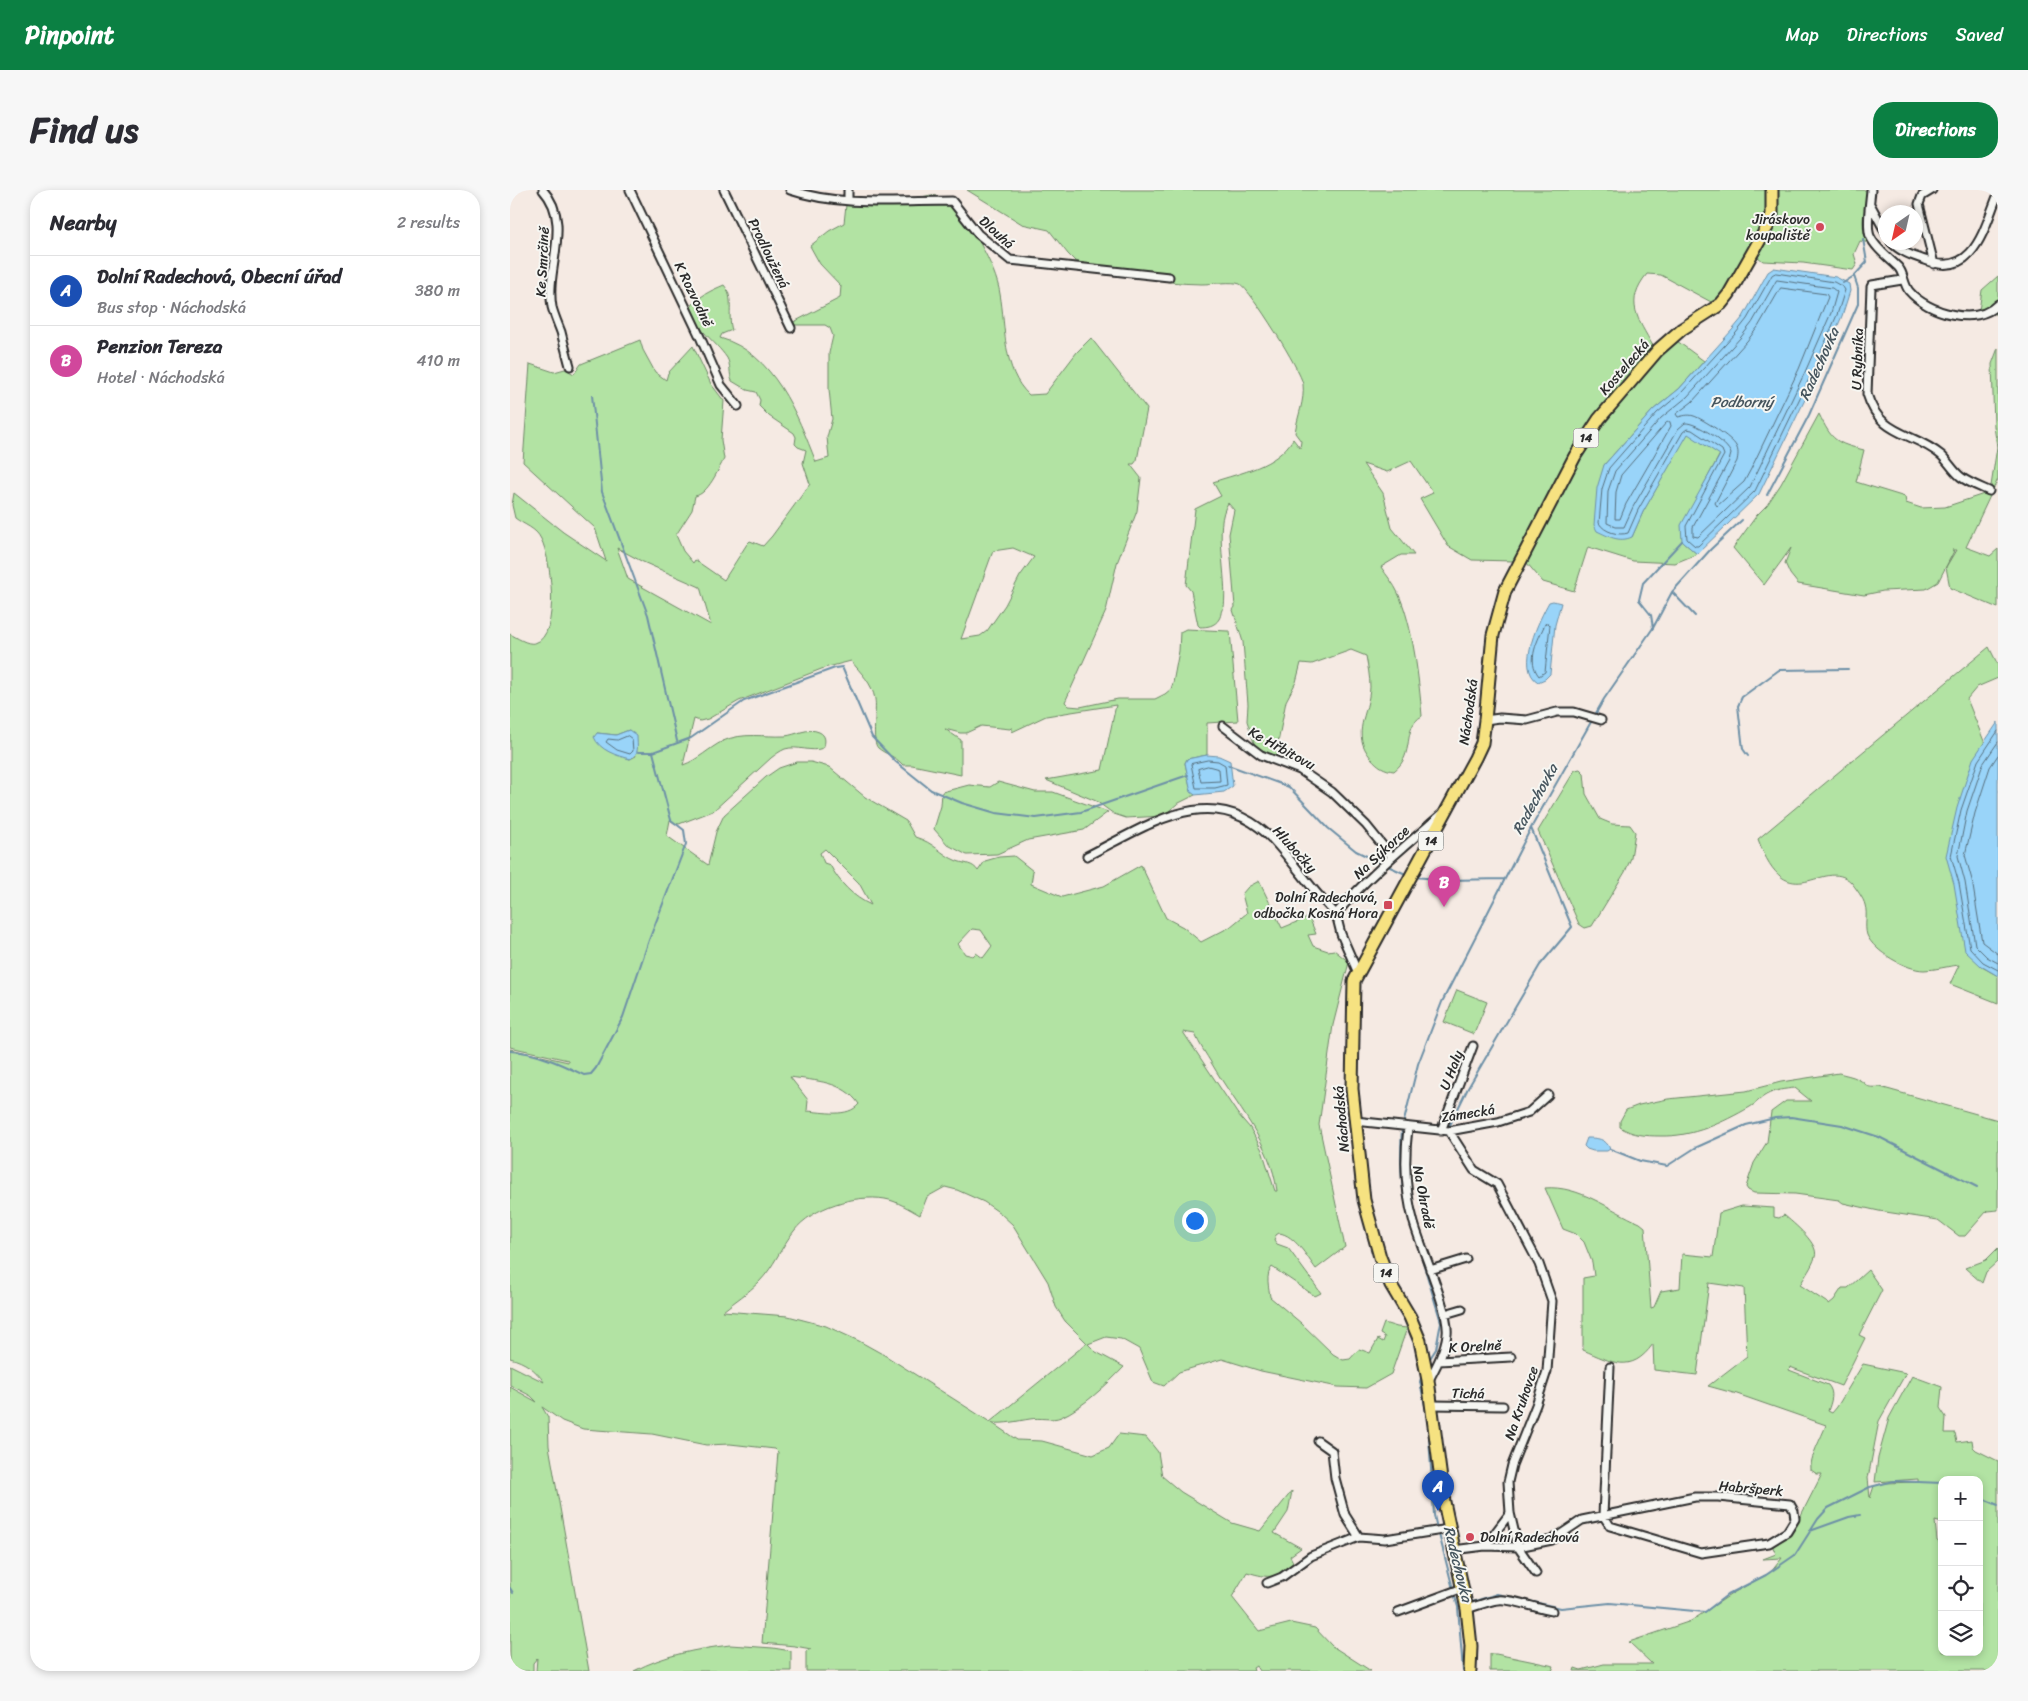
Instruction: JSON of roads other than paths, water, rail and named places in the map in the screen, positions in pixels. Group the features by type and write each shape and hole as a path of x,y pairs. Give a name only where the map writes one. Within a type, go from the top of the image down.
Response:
{"main road":[{"name":"Kostelecká","path":"1508,582 1574,456 1599,419 1666,342 1720,304 1730,294 1770,222 1772,190"},
{"name":"Náchodská","path":"1470,1671 1471,1646 1467,1609 1449,1529 1432,1405 1420,1341 1410,1317 1391,1285 1380,1257 1364,1200 1352,1089 1353,988 1358,973 1482,743 1492,635 1508,582"}],"street":[{"name":"Ke Smrčině","path":"543,190 554,210 558,234 551,281 552,307 570,366"},
{"name":"K Rozvodně","path":"630,190 721,385 738,406"},
{"name":"Prodloužená","path":"724,190 791,328"},
{"name":"Dlouhá","path":"790,190 815,196 848,200 952,202 978,234 1010,260 1169,276"},
{"path":"848,190 848,200"},
{"path":"1871,190 1869,233 1872,241 1900,270 1902,280 1920,301 1939,311 1950,314 1983,314 1998,304"},
{"path":"1932,190 1922,196 1920,204 1934,264"},
{"path":"1900,250 1934,264 1949,265 1958,263 1971,254 1998,194"},
{"path":"1870,203 1878,218"},
{"name":"U Rybníka","path":"1902,280 1872,285 1871,287 1867,394 1870,405 1874,413 1886,424 1941,455 1961,477 1989,491"},
{"path":"1485,720 1500,718 1526,720 1557,712 1574,712 1599,719"},
{"name":"Ke Hřbitovu","path":"1223,726 1261,754 1300,770 1332,792 1366,825 1392,857"},
{"name":"Hlubočky","path":"1086,856 1168,817 1204,808 1216,809 1240,817 1273,841 1336,914"},
{"name":"Na Sýkorce","path":"1336,914 1358,889 1448,808"},
{"path":"1336,914 1341,934 1358,973"},
{"name":"U Haly","path":"1445,1131 1473,1046"},
{"name":"Zámecká","path":"1355,1121 1445,1131 1498,1122 1529,1112 1548,1095"},
{"name":"Na Ohradě","path":"1408,1128 1404,1159 1408,1197 1414,1223 1445,1314 1448,1332 1439,1360 1428,1380"},
{"name":"Na Kruhovce","path":"1445,1131 1474,1170 1497,1184 1539,1264 1552,1301 1547,1371 1536,1405 1512,1465 1508,1482 1510,1513 1518,1547 1536,1573"},
{"path":"1430,1270 1466,1259"},
{"path":"1445,1314 1462,1309"},
{"name":"K Orelně","path":"1439,1360 1511,1357"},
{"path":"1603,1516 1610,1367"},
{"name":"Tichá","path":"1432,1405 1503,1406"},
{"path":"1318,1442 1332,1451 1335,1478 1345,1515 1359,1537"},
{"name":"Habršperk","path":"1453,1550 1485,1546 1518,1547 1552,1540 1582,1520 1695,1497 1718,1497 1790,1504 1794,1511 1795,1519 1787,1532 1769,1543 1701,1553 1610,1526 1603,1516"},
{"path":"1485,1546 1510,1513"},
{"path":"1267,1583 1282,1577 1311,1556 1359,1537 1385,1539 1449,1529"},
{"path":"1398,1612 1463,1588"},
{"path":"1467,1609 1498,1600 1552,1611"}],"water":[{"name":"Podborný","path":"1774,268 1836,277 1849,284 1850,291 1842,316 1816,377 1759,494 1697,554 1682,541 1681,525 1720,455 1688,434 1643,512 1632,537 1618,539 1597,531 1594,525 1597,488 1604,465 1653,410 1679,389 1733,329 1743,317 1768,272"},
{"path":"1549,602 1561,603 1555,625 1550,674 1538,682 1532,675 1529,666 1531,643 1540,619"},
{"path":"1998,722 1998,976 1981,966 1965,951 1954,884 1946,856 1957,808 1973,759"},
{"path":"629,730 637,736 637,752 630,759 604,749 596,742 594,737 597,733 616,735"},
{"path":"1207,755 1219,756 1230,761 1233,786 1224,792 1195,795 1191,792 1185,763 1187,759"},
{"path":"1587,1138 1603,1141 1610,1149 1607,1151 1593,1151 1587,1149 1584,1146"}],"waterway":[{"name":"Radechovka","path":"1843,283 1854,276 1867,262 1863,239"},
{"name":"Radechovka","path":"1767,495 1809,415 1858,304 1858,288 1854,276"},
{"path":"592,395 602,492 648,615 677,741"},
{"name":"Radechovka","path":"1404,1121 1418,1064 1442,1002 1531,828 1604,699 1653,628 1672,592 1711,549 1742,520"},
{"path":"1653,628 1651,615 1639,600 1643,583 1682,541"},
{"path":"1673,593 1695,616"},
{"path":"638,752 653,752 691,738 744,701 842,667 872,737 896,762 931,790 962,803 996,813 1036,818 1081,812 1188,775"},
{"path":"1748,756 1743,749 1738,706 1742,697 1779,670 1848,669"},
{"path":"510,1051 539,1056 584,1075 591,1074 623,1017 649,940 686,844 684,830 671,820 653,752"},
{"path":"1228,765 1289,787 1328,828 1356,851 1379,862"},
{"path":"1449,1127 1468,1088 1540,965 1572,927 1531,828"},
{"path":"1390,867 1408,875"},
{"path":"1415,877 1446,880 1505,879"},
{"path":"1610,1149 1640,1161 1667,1166 1695,1148 1746,1125 1775,1118 1791,1117 1842,1125 1879,1137 1977,1187"},
{"name":"Radechovka","path":"1402,1128 1401,1173 1409,1217"},
{"name":"Radechovka","path":"1416,1239 1441,1322 1436,1349 1429,1360"},
{"name":"Radechovka","path":"1422,1374 1420,1382 1427,1415"},
{"name":"Radechovka","path":"1428,1422 1434,1515 1437,1529"},
{"path":"1469,1603 1497,1594 1561,1608 1610,1603 1705,1612 1727,1595 1766,1575 1795,1555 1818,1519 1828,1508 1870,1487 1894,1481 1938,1483"},
{"path":"1983,1499 1998,1505"},
{"path":"1810,1531 1860,1515"},
{"name":"Radechovka","path":"1439,1534 1453,1589"},
{"path":"510,1588 513,1593"},
{"name":"Radechovka","path":"1454,1594 1458,1607 1463,1671"}],"place":[{"name":"Jiráskovo koupaliště","path":"1820,227"},
{"name":"Dolní Radechová, odbočka Kosná Hora","path":"1388,905"},
{"name":"Penzion Tereza","path":"1444,907"},
{"name":"Dolní Radechová, Obecní úřad","path":"1438,1511"},
{"name":"Dolní Radechová","path":"1470,1537"}]}
